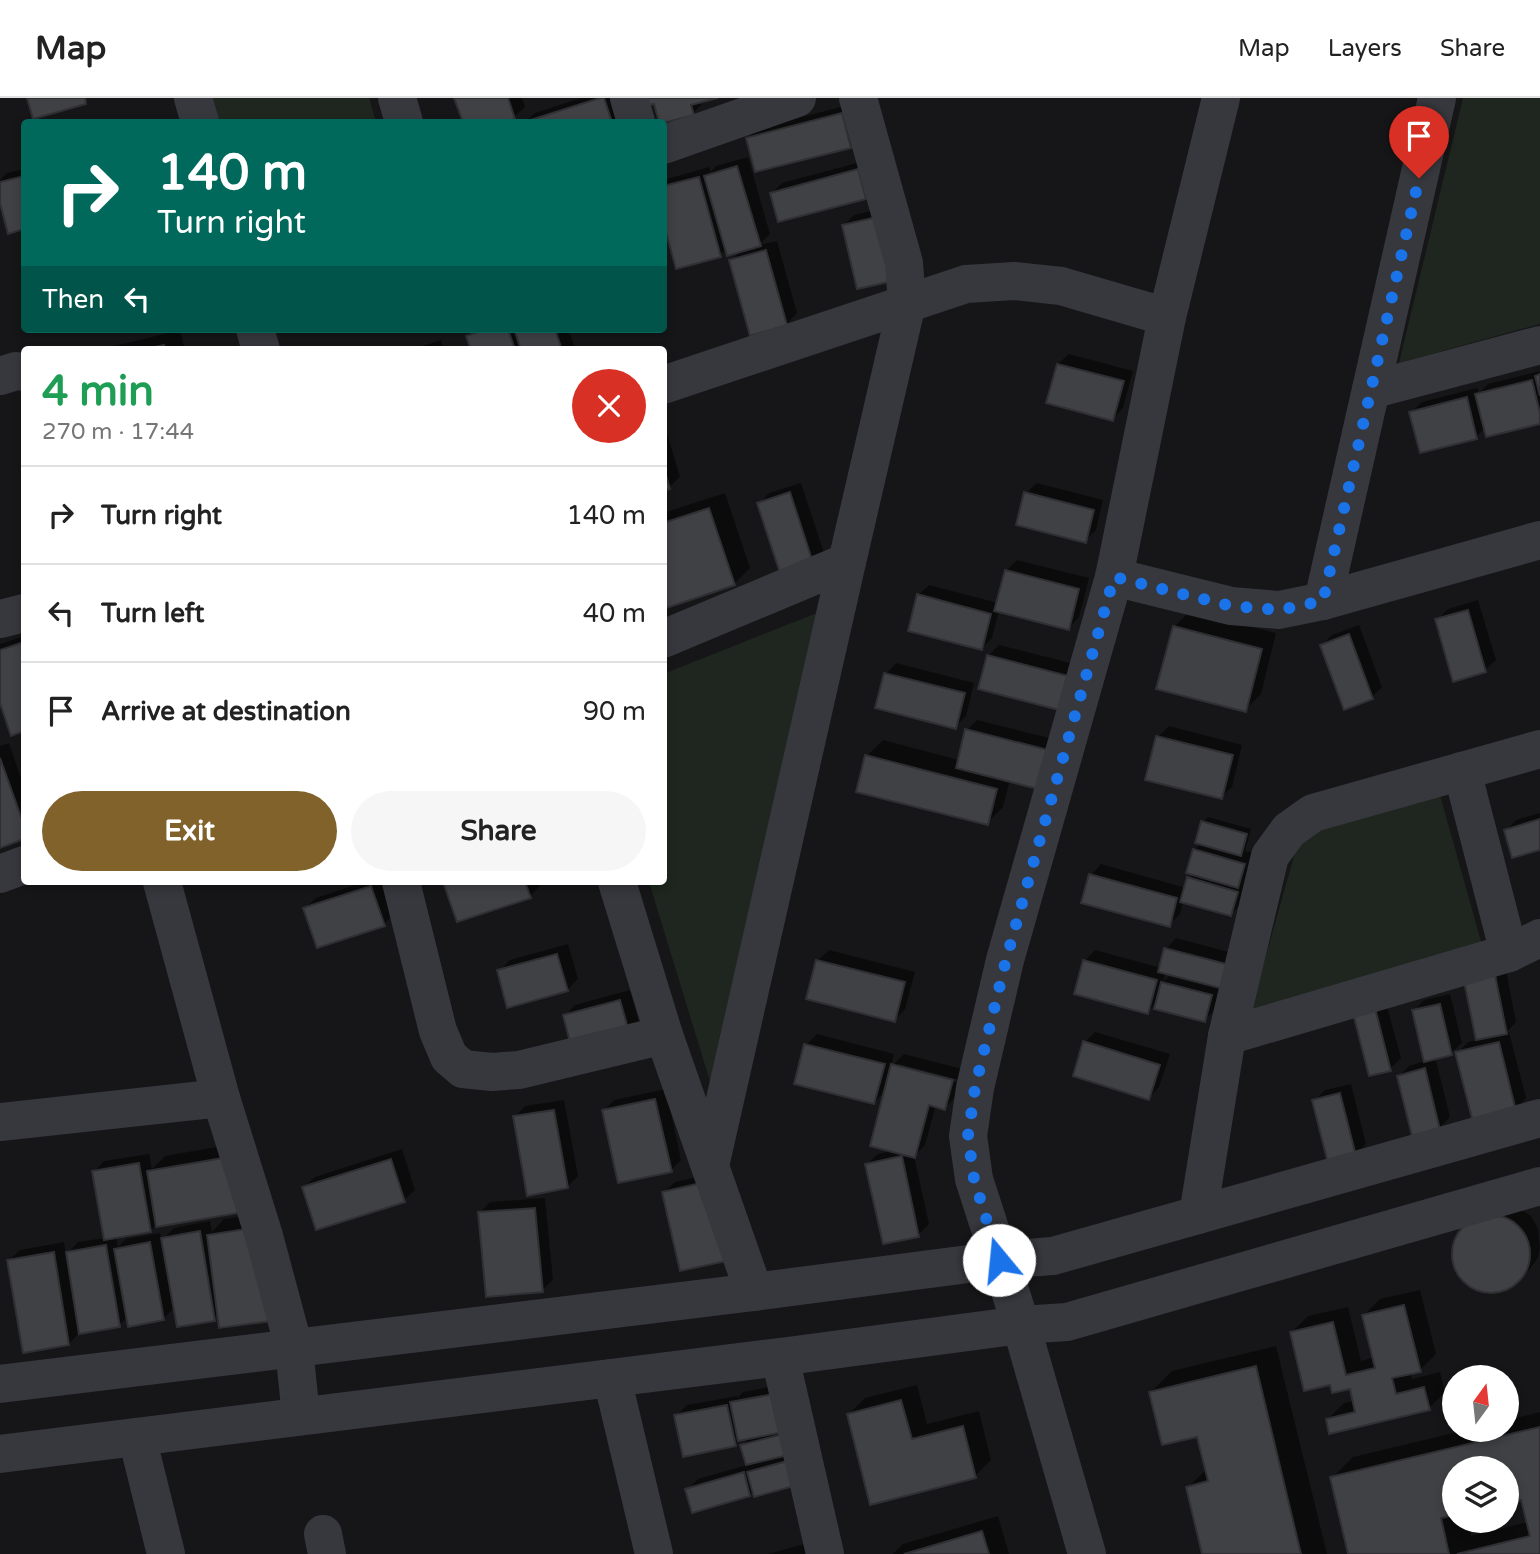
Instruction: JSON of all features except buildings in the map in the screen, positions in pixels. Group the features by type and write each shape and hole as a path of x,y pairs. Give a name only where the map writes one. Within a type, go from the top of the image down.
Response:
{"street":[{"path":"193,98 199,119"},
{"path":"397,98 403,119"},
{"path":"629,98 635,119"},
{"path":"667,144 797,98"},
{"path":"710,1166 907,303 904,263 858,98"},
{"path":"1087,1554 1021,1325 974,1179 968,1136 975,1088 1006,960 1114,577 1167,317 1221,98"},
{"path":"1323,601 1437,98"},
{"path":"667,384 966,284 1014,281 1061,286 1167,317"},
{"path":"1371,390 1540,345"},
{"path":"0,376 21,372"},
{"path":"1114,577 1231,606 1279,610 1323,601 1540,540"},
{"path":"667,637 847,562"},
{"path":"0,618 21,614"},
{"path":"1198,1215 1227,1036 1270,856 1289,830 1313,813 1540,749"},
{"path":"1227,1036 1525,946 1462,771"},
{"path":"0,874 21,866"},
{"path":"163,885 294,1348 301,1416"},
{"path":"402,885 438,1031 449,1057 463,1069 492,1072 519,1070 664,1035"},
{"path":"618,885 664,1035 754,1292"},
{"path":"0,1122 221,1098"},
{"path":"0,1384 999,1260 1053,1256 1540,1118"},
{"path":"0,1454 1067,1321 1540,1186"},
{"path":"779,1357 825,1554"},
{"path":"612,1378 654,1554"},
{"path":"137,1437 166,1554"}],"shaded area":[{"path":"212,98 369,98 375,119 218,119"},
{"path":"1463,98 1540,98 1540,324 1399,363"},
{"path":"832,607 727,1137 650,885 667,885 667,672"},
{"path":"1440,795 1482,945 1249,1015 1300,835"}],"route":[{"path":"999,1260 974,1179 968,1136 975,1088 1006,960 1114,577 1231,606 1279,610 1323,601 1419,178"}]}
